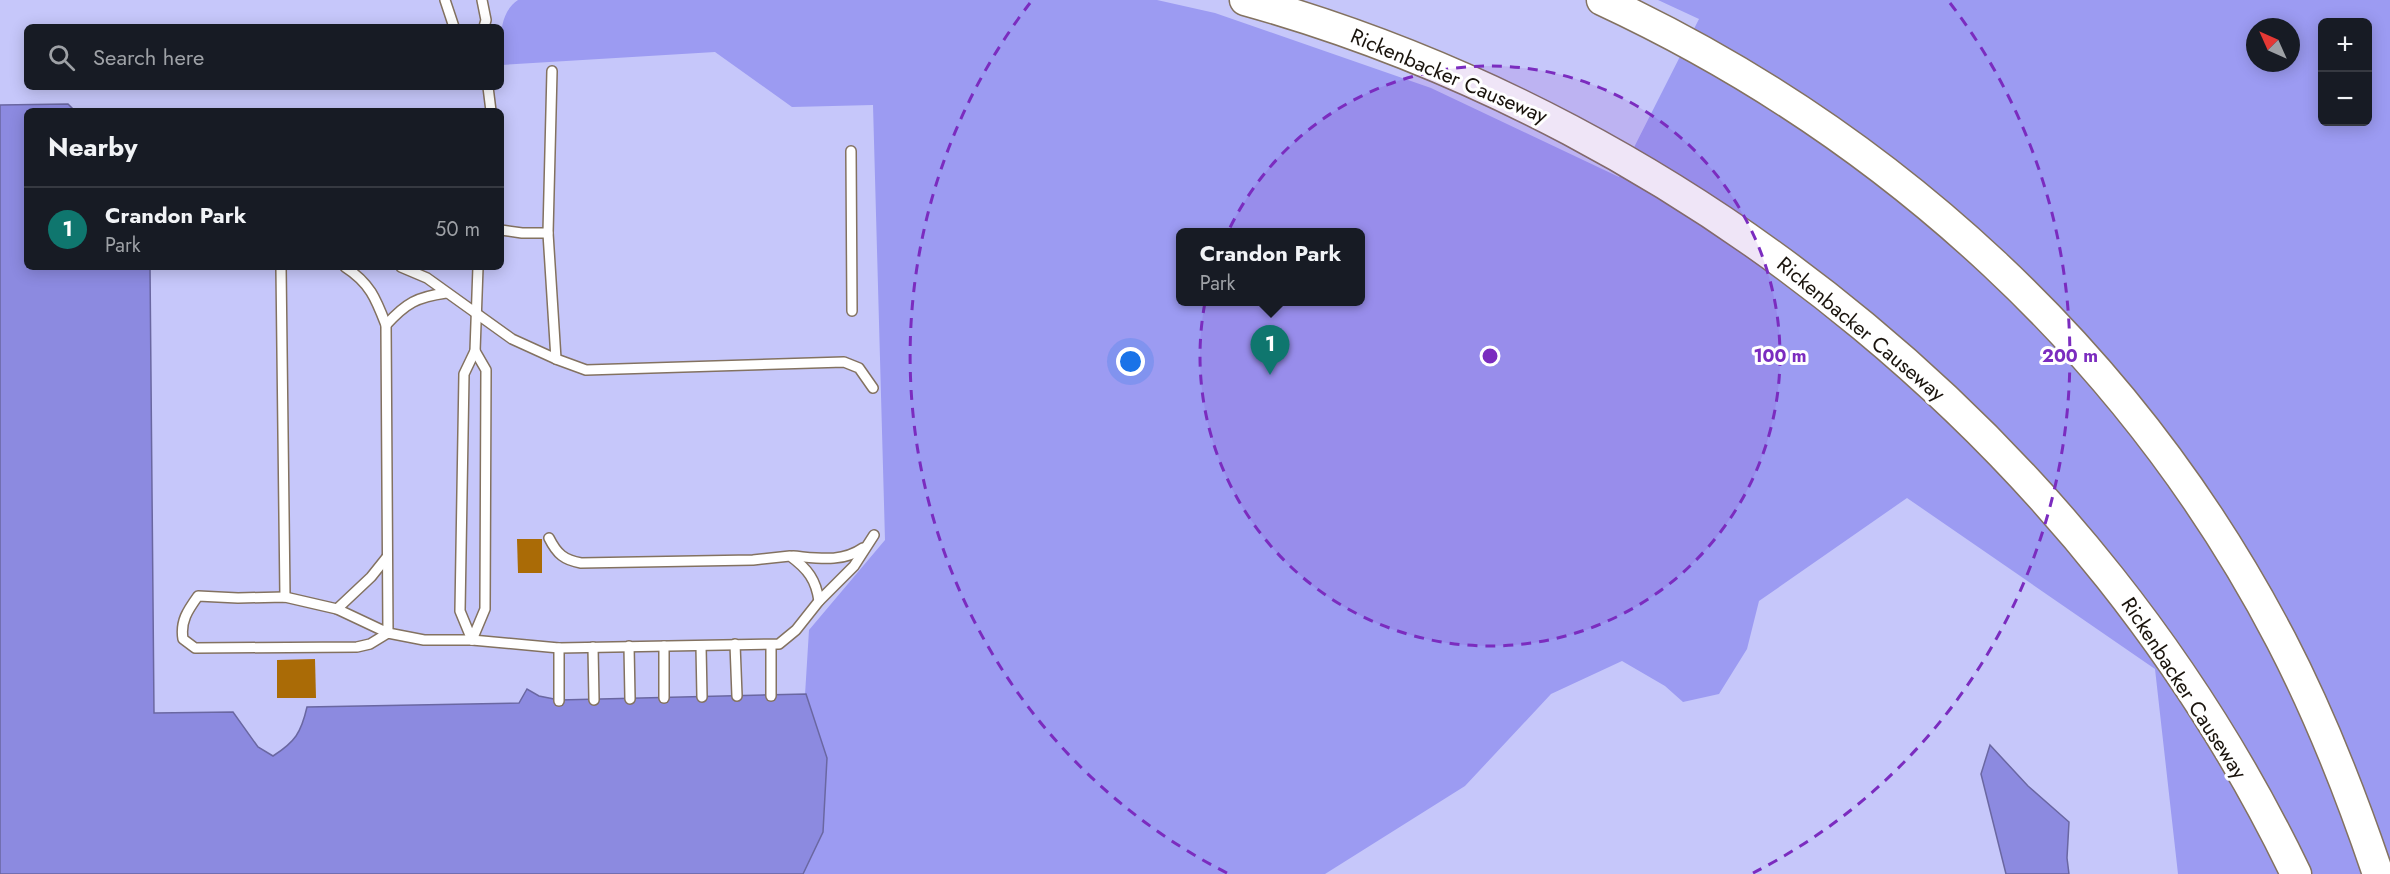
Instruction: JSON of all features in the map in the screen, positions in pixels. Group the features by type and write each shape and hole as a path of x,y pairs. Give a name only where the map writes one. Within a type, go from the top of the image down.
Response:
{"main road":[{"name":"Rickenbacker Causeway","path":"1245,0 1388,47 1532,110 1622,157 1691,200 1797,273 1854,318 1904,361 2000,452 2086,548 2155,639 2202,707 2296,874"},
{"path":"1602,0 1716,58 1799,108 1853,146 1928,204 1995,264 2093,365 2164,455 2198,504 2248,582 2280,638 2332,749 2378,874"}],"lane":[{"path":"445,0 453,24"},
{"path":"482,0 485,24"},
{"path":"552,71 548,233 556,360"},
{"path":"488,90 491,108"},
{"path":"851,151 852,311"},
{"path":"504,230 548,233"},
{"path":"281,270 285,597"},
{"path":"350,270 373,292 386,325 388,633"},
{"path":"408,270 427,278 512,339 556,360 586,370 844,363 859,368 873,388"},
{"path":"472,640 460,611 464,374 475,351 478,270"},
{"path":"386,325 401,308 422,296 446,293"},
{"path":"472,640 485,609 486,370 475,351"},
{"path":"388,633 370,644 357,647 195,648 183,639 181,627 187,612 198,596 285,597 337,609 388,633 424,640 472,640 559,648 779,644 796,630 819,601 854,566 874,535 866,546 853,555 834,559 790,556 753,560 581,563 567,560 556,552 549,538"},
{"path":"790,556 810,572 817,585 819,601"},
{"path":"337,609 365,583 387,557"},
{"path":"735,644 737,696"},
{"path":"771,645 771,696"},
{"path":"629,646 630,699"},
{"path":"664,646 664,698"},
{"path":"701,646 702,697"},
{"path":"593,647 594,700"},
{"path":"559,648 559,701"}],"shaded area":[{"path":"0,0 2390,0 2390,874 802,874 559,701 526,690 519,704 307,708 296,737 272,757 154,713 150,270 504,270 504,108 37,108 0,105"},
{"path":"518,0 1157,0 1215,13 1431,88 1619,177 1699,19 1658,0 2390,0 2390,874 2178,874 2155,669 1907,498 1759,601 1747,649 1719,694 1683,702 1665,686 1622,661 1551,694 1465,786 1325,874 802,874 805,695 809,630 885,540 873,105 792,107 715,52 504,65 503,21 511,6"},
{"path":"68,104 72,108 24,108 24,270 150,270 154,713 233,712 258,747 273,756 296,736 307,707 519,703 527,689 539,696 559,700 806,694 827,758 823,832 803,874 0,874 0,105"},
{"path":"1990,745 2028,786 2069,822 2067,858 2069,874 2006,874 1981,774"}],"building":[{"path":"517,539 542,539 542,573 518,573"},
{"path":"315,659 316,698 277,698 277,660"}],"place":[{"name":"Crandon Park","path":"1270,375"}]}
